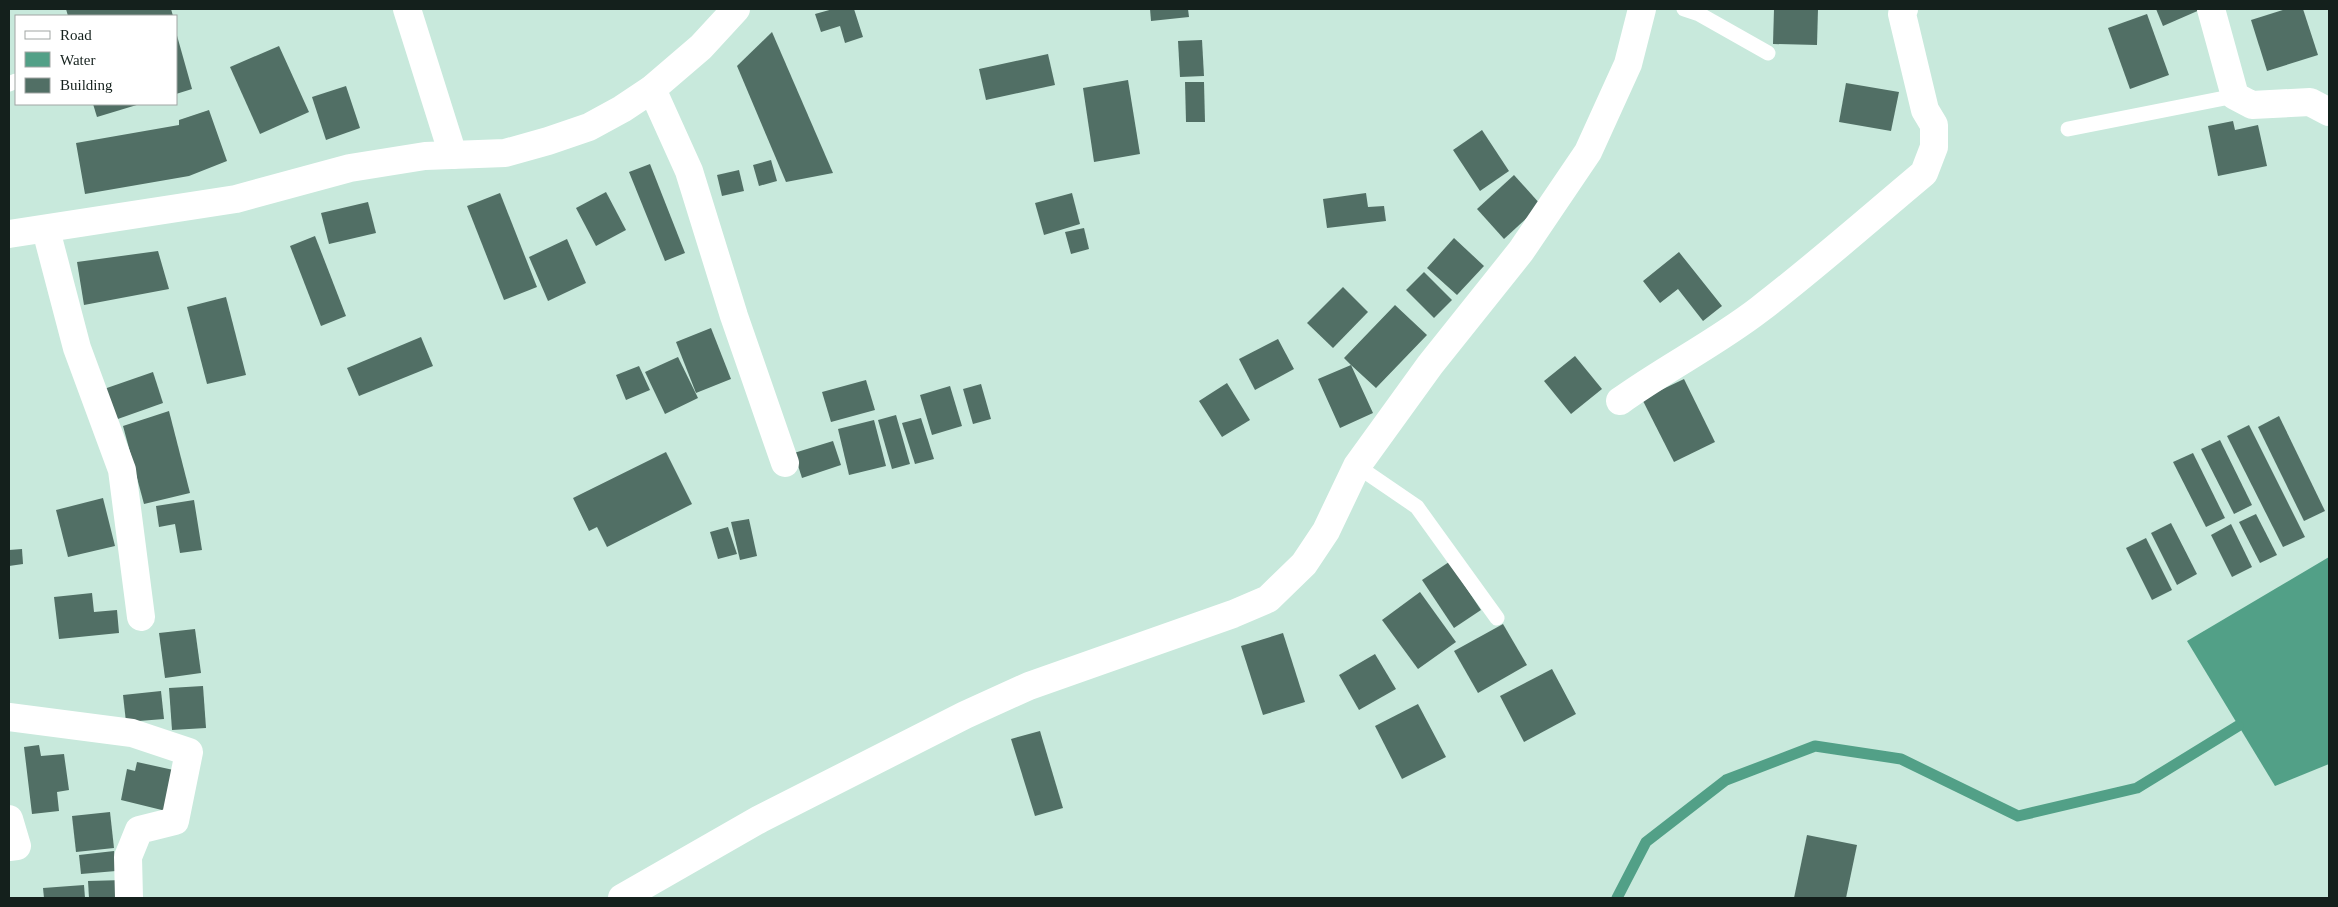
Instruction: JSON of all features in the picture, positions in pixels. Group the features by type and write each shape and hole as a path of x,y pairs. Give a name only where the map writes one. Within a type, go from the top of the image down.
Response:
{"street":[{"path":"407,9 453,155"},
{"path":"9,234 46,230 236,199 350,168 425,156 505,153 548,141 589,127 622,109 652,89 702,47 736,9"},
{"path":"622,898 760,819 965,715 1029,686 1233,614 1268,599 1304,564 1326,531 1357,466 1430,365 1521,251 1588,152 1628,64 1642,9"},
{"path":"1620,401 1657,374 1710,344 1759,310 1924,174 1934,147 1934,126 1925,110 1902,14 1904,9"},
{"path":"2211,9 2235,96 2252,105 2310,102 2329,112"},
{"path":"652,89 689,172 734,316 785,463"},
{"path":"46,230 77,348 122,470 141,617"},
{"path":"9,717 132,733 189,752 175,821 139,830 128,857 129,898"},
{"path":"9,819 17,846 9,847"}],"lane":[{"path":"1684,9 1699,14 1768,53"},
{"path":"2068,130 2235,96"},
{"path":"1357,466 1417,507 1497,618"}],"water":[{"path":"2329,557 2329,764 2275,786 2187,641"}],"building":[{"path":"66,9 171,9 173,15 68,15"},
{"path":"833,9 854,9 863,37 845,43 840,26 821,32 815,14"},
{"path":"1150,9 1188,9 1189,17 1151,21"},
{"path":"1774,9 1818,9 1817,45 1773,44"},
{"path":"2156,9 2202,9 2163,26"},
{"path":"2286,9 2303,9 2318,55 2267,71 2251,20"},
{"path":"2147,14 2169,75 2130,89 2108,28"},
{"path":"772,32 833,173 786,182 737,66"},
{"path":"178,39 192,89 178,93"},
{"path":"1202,40 1204,76 1180,77 1178,41"},
{"path":"279,46 309,112 260,134 230,67"},
{"path":"1048,54 1055,85 986,100 979,69"},
{"path":"1128,80 1140,154 1094,162 1083,88"},
{"path":"1185,82 1204,82 1205,122 1186,122"},
{"path":"1846,83 1899,92 1891,131 1839,122"},
{"path":"346,86 360,128 326,140 312,97"},
{"path":"93,105 137,105 97,117"},
{"path":"209,110 227,161 189,176 85,194 76,143 179,125 179,120"},
{"path":"2233,121 2235,130 2258,125 2267,166 2218,176 2208,126"},
{"path":"1482,130 1509,171 1480,191 1453,150"},
{"path":"771,160 777,181 759,186 753,165"},
{"path":"650,164 685,253 665,261 629,172"},
{"path":"739,170 744,191 722,196 717,175"},
{"path":"1514,175 1541,205 1504,239 1477,209"},
{"path":"606,192 626,230 596,246 576,208"},
{"path":"500,193 537,287 504,300 467,206"},
{"path":"1072,193 1080,224 1044,235 1035,203"},
{"path":"1366,193 1368,207 1384,206 1386,221 1327,228 1323,199"},
{"path":"368,202 376,233 329,244 321,213"},
{"path":"1084,228 1089,249 1071,254 1065,232"},
{"path":"315,236 346,316 321,326 290,246"},
{"path":"1454,238 1484,266 1457,295 1427,268"},
{"path":"567,239 586,283 548,301 529,257"},
{"path":"158,251 169,289 84,305 77,262"},
{"path":"1679,252 1722,306 1703,321 1678,289 1660,303 1643,281"},
{"path":"1424,272 1452,300 1434,318 1406,290"},
{"path":"1343,287 1368,312 1333,348 1307,323"},
{"path":"226,297 246,375 207,384 187,307"},
{"path":"1395,305 1427,335 1376,388 1344,358"},
{"path":"711,328 731,379 696,393 676,342"},
{"path":"421,337 433,366 359,396 347,368"},
{"path":"1278,339 1294,369 1255,390 1239,359"},
{"path":"1575,356 1602,389 1571,414 1544,381"},
{"path":"678,357 698,398 665,414 645,372"},
{"path":"1351,365 1373,413 1340,428 1318,379"},
{"path":"639,366 650,390 626,400 616,375"},
{"path":"153,372 163,403 115,420 104,389"},
{"path":"1684,379 1715,442 1674,462 1642,399"},
{"path":"866,380 875,410 831,422 822,392"},
{"path":"1227,383 1250,420 1222,437 1199,401"},
{"path":"981,384 991,419 973,424 963,389"},
{"path":"950,386 962,426 932,435 920,395"},
{"path":"169,411 190,493 144,504 123,426"},
{"path":"896,415 910,464 892,469 878,420"},
{"path":"2279,416 2325,511 2304,521 2258,427"},
{"path":"921,418 934,459 915,464 902,423"},
{"path":"874,420 886,466 849,475 838,429"},
{"path":"2249,425 2305,537 2283,547 2227,436"},
{"path":"2220,440 2252,505 2234,514 2201,449"},
{"path":"833,441 841,465 802,478 794,453"},
{"path":"666,452 692,504 607,547 597,527 589,531 573,498"},
{"path":"2193,453 2225,518 2206,527 2173,462"},
{"path":"103,498 115,546 68,557 56,510"},
{"path":"194,500 202,550 180,553 175,524 159,527 156,506"},
{"path":"2256,514 2277,555 2260,563 2239,522"},
{"path":"749,519 757,556 740,560 731,522"},
{"path":"2171,523 2197,574 2177,585 2151,533"},
{"path":"2231,524 2252,567 2232,577 2211,535"},
{"path":"728,527 737,554 718,559 710,532"},
{"path":"2146,538 2172,590 2152,600 2126,548"},
{"path":"22,549 23,564 9,566 9,550"},
{"path":"1449,562 1481,610 1454,628 1422,580"},
{"path":"1420,592 1456,642 1418,669 1382,620"},
{"path":"92,593 94,612 117,610 119,633 59,639 54,597"},
{"path":"1503,624 1527,665 1478,693 1454,651"},
{"path":"195,629 201,673 165,678 159,633"},
{"path":"1283,633 1305,702 1263,715 1241,646"},
{"path":"1375,654 1396,689 1359,710 1339,675"},
{"path":"1552,669 1576,714 1524,742 1500,696"},
{"path":"203,686 206,728 172,730 169,688"},
{"path":"161,691 164,719 126,722 123,695"},
{"path":"1418,704 1446,757 1402,779 1375,726"},
{"path":"1040,731 1063,808 1035,816 1011,739"},
{"path":"39,745 41,756 64,754 69,790 57,792 59,811 32,814 24,747"},
{"path":"137,762 178,771 170,812 121,800 127,769 135,771"},
{"path":"110,812 114,848 76,852 72,816"},
{"path":"1807,835 1857,845 1846,898 1794,898"},
{"path":"114,851 116,871 81,874 79,855"},
{"path":"124,880 124,898 89,898 88,881"},
{"path":"84,885 85,898 44,898 43,888"}],"waterway":[{"path":"1617,898 1646,842 1726,780 1815,746 1901,759 2018,816 2137,788 2238,726"}]}
